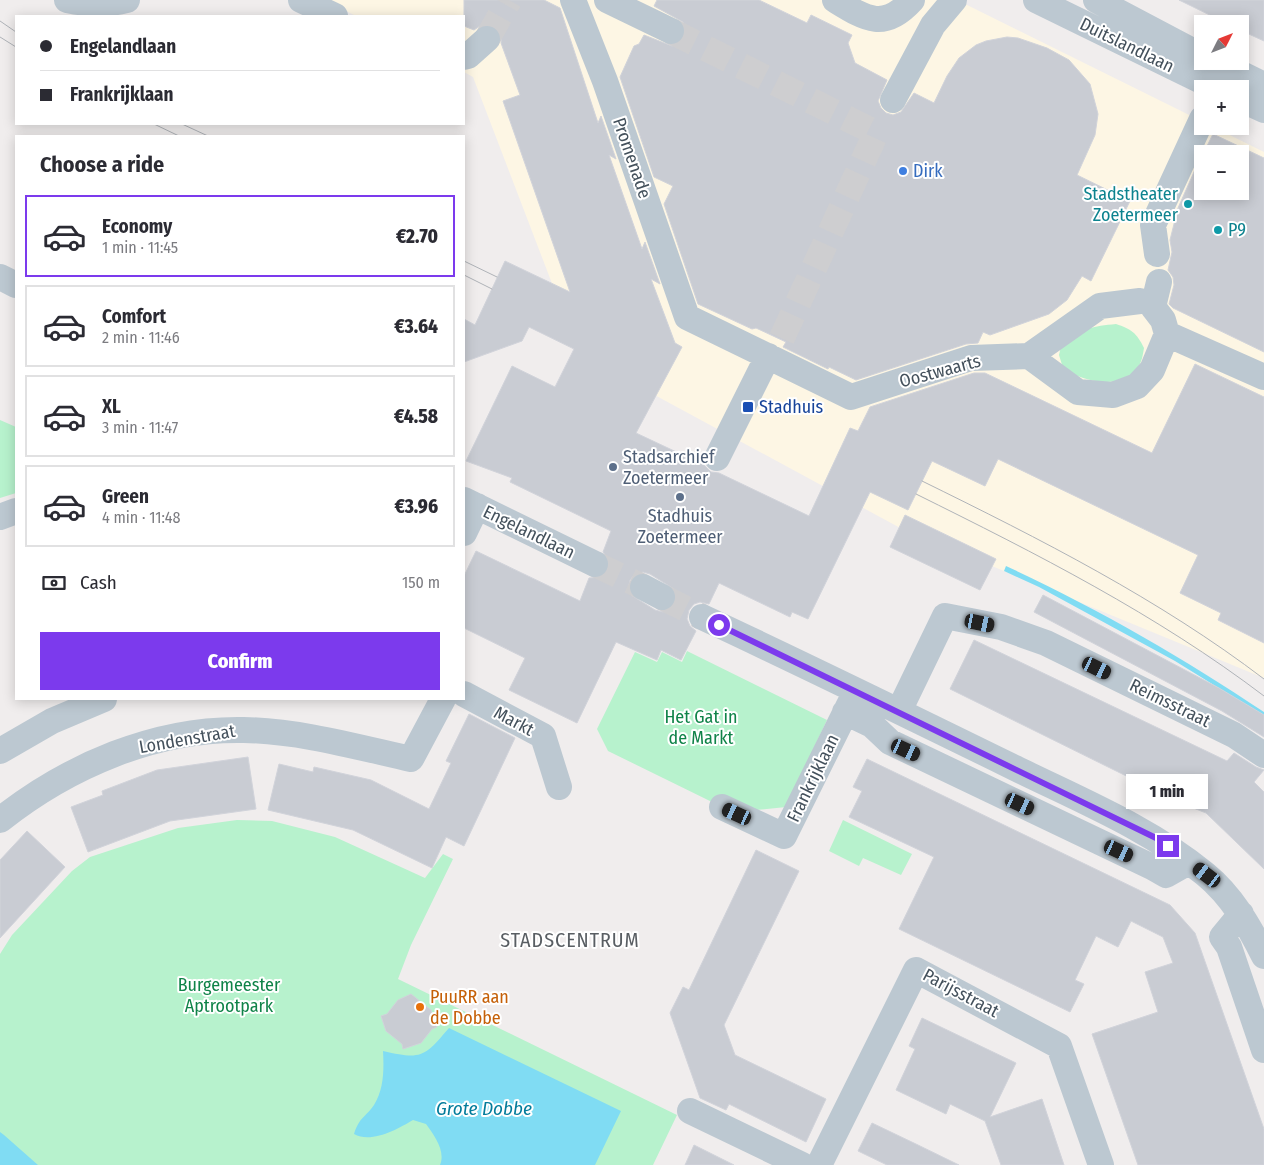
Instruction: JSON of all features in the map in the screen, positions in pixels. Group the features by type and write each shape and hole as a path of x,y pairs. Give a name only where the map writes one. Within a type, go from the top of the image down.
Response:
{"street":[{"path":"67,0 82,3 127,0"},
{"path":"301,0 333,15"},
{"name":"Promenade","path":"573,0 605,81 687,317 774,351"},
{"path":"835,0 863,17 882,20 902,12 912,0"},
{"path":"894,100 933,25 954,0"},
{"name":"Duitslandlaan","path":"1036,0 1200,80"},
{"name":"Duitslandlaan","path":"1096,0 1194,52"},
{"path":"623,3 671,32"},
{"path":"465,57 487,39"},
{"path":"1233,70 1264,85"},
{"path":"1249,103 1264,110"},
{"path":"1157,254 1153,225 1195,135"},
{"path":"0,277 15,284"},
{"path":"1140,301 1100,306 1029,356 1078,392 1113,395 1137,386 1152,370 1167,334 1163,320 1153,307 1159,282"},
{"path":"1167,334 1264,376"},
{"path":"717,458 774,351"},
{"name":"Oostwaarts","path":"774,351 851,397 971,358 1029,356"},
{"path":"465,528 471,503"},
{"name":"Engelandlaan","path":"471,503 595,564"},
{"path":"0,517 15,511"},
{"name":"Reimsstraat","path":"899,711 945,616 1001,627 1038,640 1234,735 1264,755"},
{"path":"702,617 851,701 899,711 1156,838 1207,875 1251,928 1264,956"},
{"name":"Markt","path":"465,695 543,736 559,787"},
{"path":"0,751 52,721 102,700"},
{"name":"Londenstraat","path":"0,820 28,797 91,763 149,742 202,733 242,730 268,731 328,741 411,759 442,700"},
{"name":"Frankrijklaan","path":"722,807 784,836 851,701 872,726 890,742 1166,875 1189,862"},
{"path":"1240,914 1222,937 1229,948 1264,1050"},
{"name":"Parijsstraat","path":"819,1165 916,970 1059,1046 1101,1165"},
{"path":"690,1111 790,1162"}],"shaded area":[{"path":"324,0 957,0 1194,117 1194,135 1230,135 1264,152 1264,678 904,530 579,354 473,77 465,73 465,15 354,15"}],"green space":[{"path":"1116,324 1133,332 1144,348 1140,363 1131,375 1112,382 1102,382 1080,377 1063,368 1059,355 1062,342 1087,329"},
{"path":"0,420 15,427 15,493 0,498"},
{"name":"Het Gat in de Markt","path":"687,651 827,720 786,807 756,810 712,802 608,751 597,729 635,652 657,662 662,652 682,662"},
{"name":"Burgemeester Aptrootpark","path":"237,820 272,821 335,837 425,878 443,854 453,859 411,945 398,979 677,1115 653,1165 0,1165 0,954 12,935 72,871 90,857 178,828"},
{"path":"843,820 912,854 901,875 863,858 859,866 829,851"}],"water":[{"path":"1006,566 1072,598 1170,653 1264,712 1264,716 1175,661 1039,587 1004,571"},
{"name":"Grote Dobbe","path":"449,1028 621,1111 595,1165 440,1165 441,1154 436,1138 426,1124 413,1120 392,1131 376,1136 361,1137 354,1134 361,1120 374,1105 380,1092 382,1086 383,1051 406,1055 421,1054 434,1045"},
{"path":"0,1132 4,1135 38,1165 0,1165"}],"building":[{"path":"464,0 544,0 560,8 598,123 601,116 616,159 609,155 642,249 645,242 660,284 651,279 675,343 682,347 636,433 704,465 711,472 719,473 809,516 850,428 858,431 870,407 974,373 985,373 1152,453 1195,364 1264,397 1264,643 1218,620 1221,613 1180,593 1198,555 998,459 985,486 932,461 908,510 870,492 808,619 792,612 790,617 719,583 709,604 700,602 694,604 689,610 687,619 690,626 696,631 681,660 661,650 657,660 616,642 577,723 509,690 525,658 465,628 465,574 476,551 580,601 589,578 603,577 609,570 610,562 603,552 611,531 510,482 512,478 466,461 512,366 555,387 574,349 529,327 522,341 465,362 465,320 475,325 505,261 570,292 503,101 520,95 501,43 502,35 498,29 491,25 483,24 474,30 465,26","holes":["643,572 650,574 674,589 677,597 675,604 663,612 655,610 631,595 628,588 630,580 635,574"]},
{"path":"657,0 759,0 807,23 811,15 852,35 848,43 855,63 887,80 878,101 886,113 893,115 901,112 914,93 934,103 947,76 959,58 976,45 986,41 1007,37 1018,38 1047,48 1069,60 1090,84 1098,114 1095,135 1077,175 1130,201 1091,281 1082,276 1067,300 1049,314 990,335 983,332 978,343 966,344 856,380 829,367 828,369 783,347 786,342 756,328 752,329 698,304 664,204 673,186 654,177 620,77 634,46 639,44 644,35 672,46 679,44 685,37 686,29 683,22 654,6"},
{"path":"1179,0 1264,0 1264,41 1249,34 1249,15 1210,15"},
{"name":"P9","path":"1212,135 1215,135 1236,145 1208,145"},
{"name":"P9","path":"1249,151 1264,158 1264,352 1173,308 1169,304 1174,285 1173,277 1168,270 1172,252 1170,240 1178,208 1194,172 1194,200 1249,200"},
{"path":"905,515 996,559 980,590 890,547"},
{"path":"1043,595 1219,688 1264,715 1264,737 1222,711 1034,612"},
{"path":"974,640 1227,761 1234,753 1264,770 1254,782 1264,792 1264,869 1206,813 1181,803 950,689"},
{"path":"469,714 515,738 464,846 446,837 432,868 353,830 268,810 279,764 313,772 314,767 371,780 429,809 451,763 446,761"},
{"path":"248,757 256,809 170,821 88,852 71,807 103,795 102,791 157,770"},
{"path":"867,759 1170,905 1195,933 1264,1129 1264,1165 1138,1165 1092,1034 1158,1012 1145,972 1173,963 1163,937 1131,921 1118,947 1096,936 1075,980 1084,984 1070,1012 899,929 934,857 849,817 862,791 853,787"},
{"path":"27,831 65,867 0,938 0,860"},
{"path":"756,850 799,871 724,1025 735,1055 826,1099 806,1142 729,1104 726,1110 700,1098 670,1013 683,987 689,990"},
{"path":"411,994 431,1010 437,1027 432,1029 421,1043 403,1049 402,1044 386,1031 381,1016 387,1014 398,1000"},
{"path":"922,1018 1016,1063 990,1117 1042,1099 1064,1165 1001,1165 985,1121 950,1104 946,1114 896,1090 915,1049 909,1046"},
{"path":"872,1123 959,1165 887,1165 858,1151"},
{"path":"694,1145 734,1165 685,1165"}],"tunnel":[{"path":"487,39 509,0"},
{"path":"671,31 876,133 781,340"},
{"path":"595,564 643,587"},
{"path":"662,597 702,617"}],"tram line":[{"path":"0,21 15,31"},
{"path":"0,37 15,46"},
{"path":"156,125 177,135"},
{"path":"184,125 206,135"},
{"path":"465,261 497,277"},
{"path":"465,276 492,289"},
{"path":"922,481 1054,548 1141,596 1183,622 1264,679"},
{"path":"916,494 1006,539 1095,587 1181,638 1264,696"}],"place":[{"name":"Dirk","path":"903,171"},
{"name":"Stadstheater Zoetermeer","path":"1188,204"},
{"name":"P9","path":"1218,230"},
{"name":"Stadhuis","path":"748,407"},
{"name":"Stadsarchief Zoetermeer","path":"613,467"},
{"name":"Stadhuis Zoetermeer","path":"680,497"},
{"name":"PuuRR aan de Dobbe","path":"420,1007"}],"district":[{"name":"STADSCENTRUM","path":"570,940"}],"route":[{"path":"719,625 856,690 1156,838 1168,846"}]}
